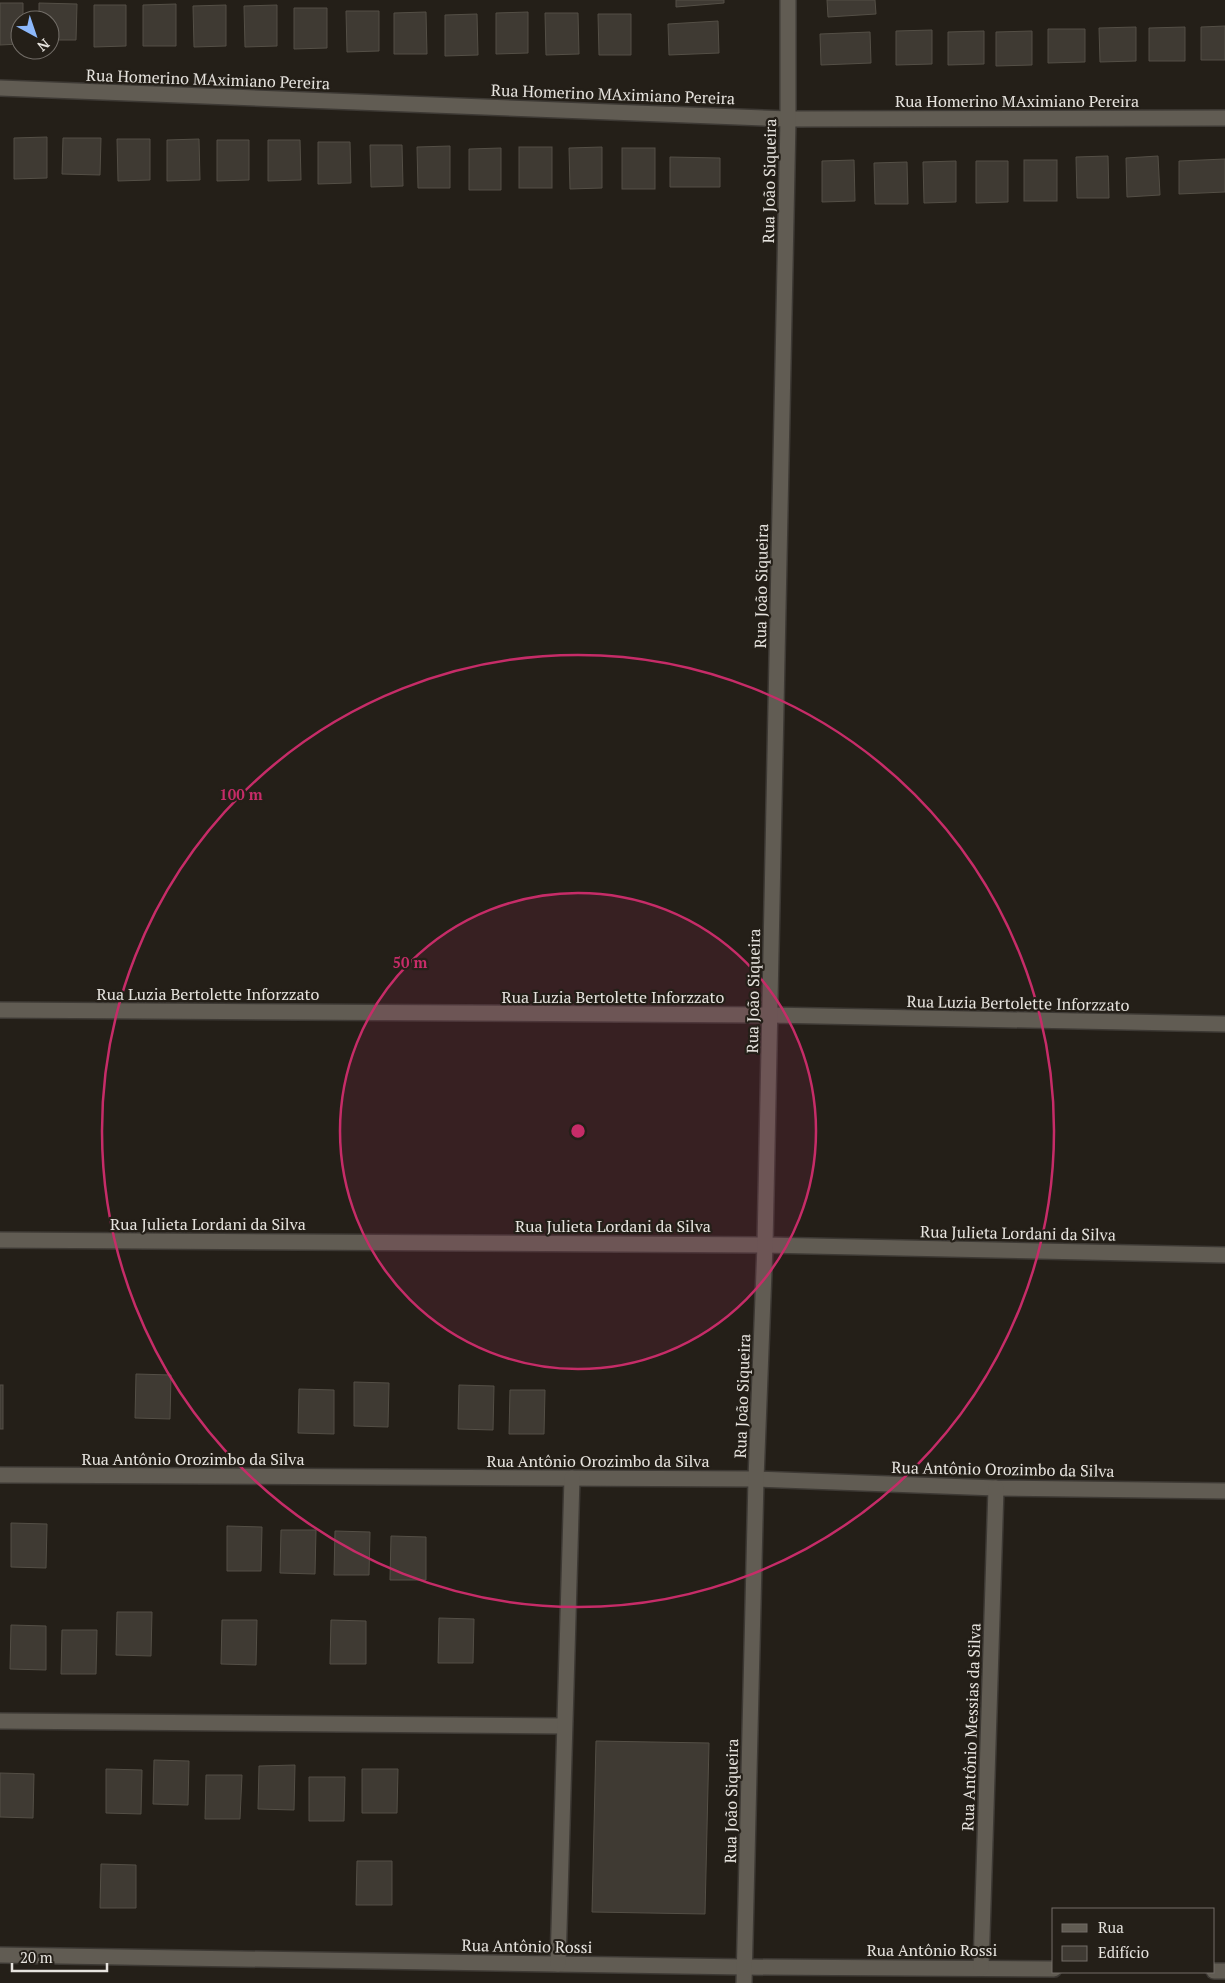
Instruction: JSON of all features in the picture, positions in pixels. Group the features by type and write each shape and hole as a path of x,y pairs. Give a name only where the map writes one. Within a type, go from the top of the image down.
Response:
{"street":[{"name":"Rua João Siqueira","path":"744,1983 756,1479 765,1245 788,118 788,0"},
{"name":"Rua Homerino MAximiano Pereira","path":"0,88 788,118 1225,118"},
{"name":"Rua Luzia Bertolette Inforzzato","path":"0,1010 770,1015 1225,1024"},
{"name":"Rua Julieta Lordani da Silva","path":"0,1240 765,1245 1225,1255"},
{"name":"Rua Antônio Orozimbo da Silva","path":"0,1475 756,1479 996,1488 1225,1491"},
{"path":"558,1964 572,1478"},
{"name":"Rua Antônio Messias da Silva","path":"981,1968 996,1488"},
{"path":"0,1721 564,1726"},
{"name":"Rua Antônio Rossi","path":"0,1955 744,1967 1052,1969"}],"building":[{"path":"676,0 724,0 724,3 676,7"},
{"path":"827,0 875,0 876,14 828,17"},
{"path":"0,3 23,3 23,10 10,10 10,44 0,45"},
{"path":"39,3 77,4 76,40 60,40 60,10 39,10"},
{"path":"176,4 176,46 143,46 143,5"},
{"path":"94,5 126,5 126,46 94,47"},
{"path":"226,5 226,46 194,47 193,6"},
{"path":"277,5 277,46 245,47 244,6"},
{"path":"294,8 327,8 327,48 294,49"},
{"path":"346,11 379,11 379,51 347,52"},
{"path":"426,12 427,54 394,54 394,13"},
{"path":"528,12 528,53 496,54 496,13"},
{"path":"545,13 578,13 579,54 546,55"},
{"path":"477,14 478,55 445,56 445,15"},
{"path":"598,14 631,14 631,55 599,55"},
{"path":"718,21 719,53 669,55 668,24"},
{"path":"1225,26 1225,60 1201,60 1201,27"},
{"path":"1136,27 1136,61 1100,62 1099,28"},
{"path":"1185,27 1185,61 1149,61 1149,28"},
{"path":"1048,29 1085,29 1085,62 1048,63"},
{"path":"932,30 932,64 896,65 896,31"},
{"path":"984,31 984,64 948,65 948,32"},
{"path":"1032,31 1032,65 996,66 996,32"},
{"path":"870,32 871,63 821,65 820,34"},
{"path":"47,137 47,178 14,179 14,138"},
{"path":"63,138 101,138 100,175 62,174"},
{"path":"117,139 150,139 150,180 118,181"},
{"path":"199,139 200,180 167,181 167,140"},
{"path":"217,140 249,140 249,180 217,181"},
{"path":"268,140 300,140 301,180 268,181"},
{"path":"318,142 350,142 351,183 318,184"},
{"path":"370,145 402,145 403,186 371,187"},
{"path":"450,146 450,188 418,188 417,147"},
{"path":"519,147 552,147 552,188 519,188"},
{"path":"602,147 602,188 570,189 569,148"},
{"path":"501,148 501,190 469,190 469,149"},
{"path":"622,148 655,148 655,189 622,189"},
{"path":"1108,156 1109,198 1077,198 1076,157"},
{"path":"1158,156 1160,195 1127,197 1126,158"},
{"path":"670,157 720,158 720,187 670,187"},
{"path":"1225,159 1225,192 1179,194 1179,161"},
{"path":"854,160 855,201 822,202 822,161"},
{"path":"1024,160 1057,160 1057,201 1024,201"},
{"path":"956,161 956,202 924,203 923,162"},
{"path":"976,161 1008,161 1008,202 976,203"},
{"path":"907,162 908,204 875,204 874,163"},
{"path":"136,1374 171,1375 170,1419 135,1418"},
{"path":"354,1382 389,1383 388,1427 354,1426"},
{"path":"0,1385 3,1385 3,1429 0,1429"},
{"path":"459,1385 494,1386 493,1430 458,1429"},
{"path":"299,1389 334,1390 334,1434 298,1433"},
{"path":"510,1390 545,1390 544,1434 509,1434"},
{"path":"11,1523 47,1524 46,1568 11,1567"},
{"path":"227,1526 262,1527 261,1571 227,1571"},
{"path":"281,1530 316,1530 315,1574 280,1573"},
{"path":"335,1531 370,1532 369,1575 334,1575"},
{"path":"391,1536 426,1537 426,1580 390,1580"},
{"path":"117,1612 152,1612 151,1656 116,1655"},
{"path":"439,1618 474,1619 473,1663 438,1663"},
{"path":"222,1620 257,1620 256,1665 221,1664"},
{"path":"331,1620 366,1621 366,1664 330,1664"},
{"path":"11,1625 46,1626 46,1670 10,1669"},
{"path":"62,1630 97,1630 96,1674 61,1674"},
{"path":"596,1741 709,1743 705,1914 592,1912"},
{"path":"154,1760 189,1761 188,1805 153,1804"},
{"path":"295,1765 294,1810 258,1809 259,1766"},
{"path":"106,1769 142,1770 141,1814 106,1813"},
{"path":"362,1769 398,1769 397,1813 362,1813"},
{"path":"0,1773 34,1774 33,1818 0,1817"},
{"path":"206,1775 242,1775 240,1819 205,1819"},
{"path":"309,1777 345,1777 344,1821 309,1821"},
{"path":"357,1861 392,1861 392,1905 356,1905"},
{"path":"101,1864 136,1865 136,1908 100,1908"}]}
